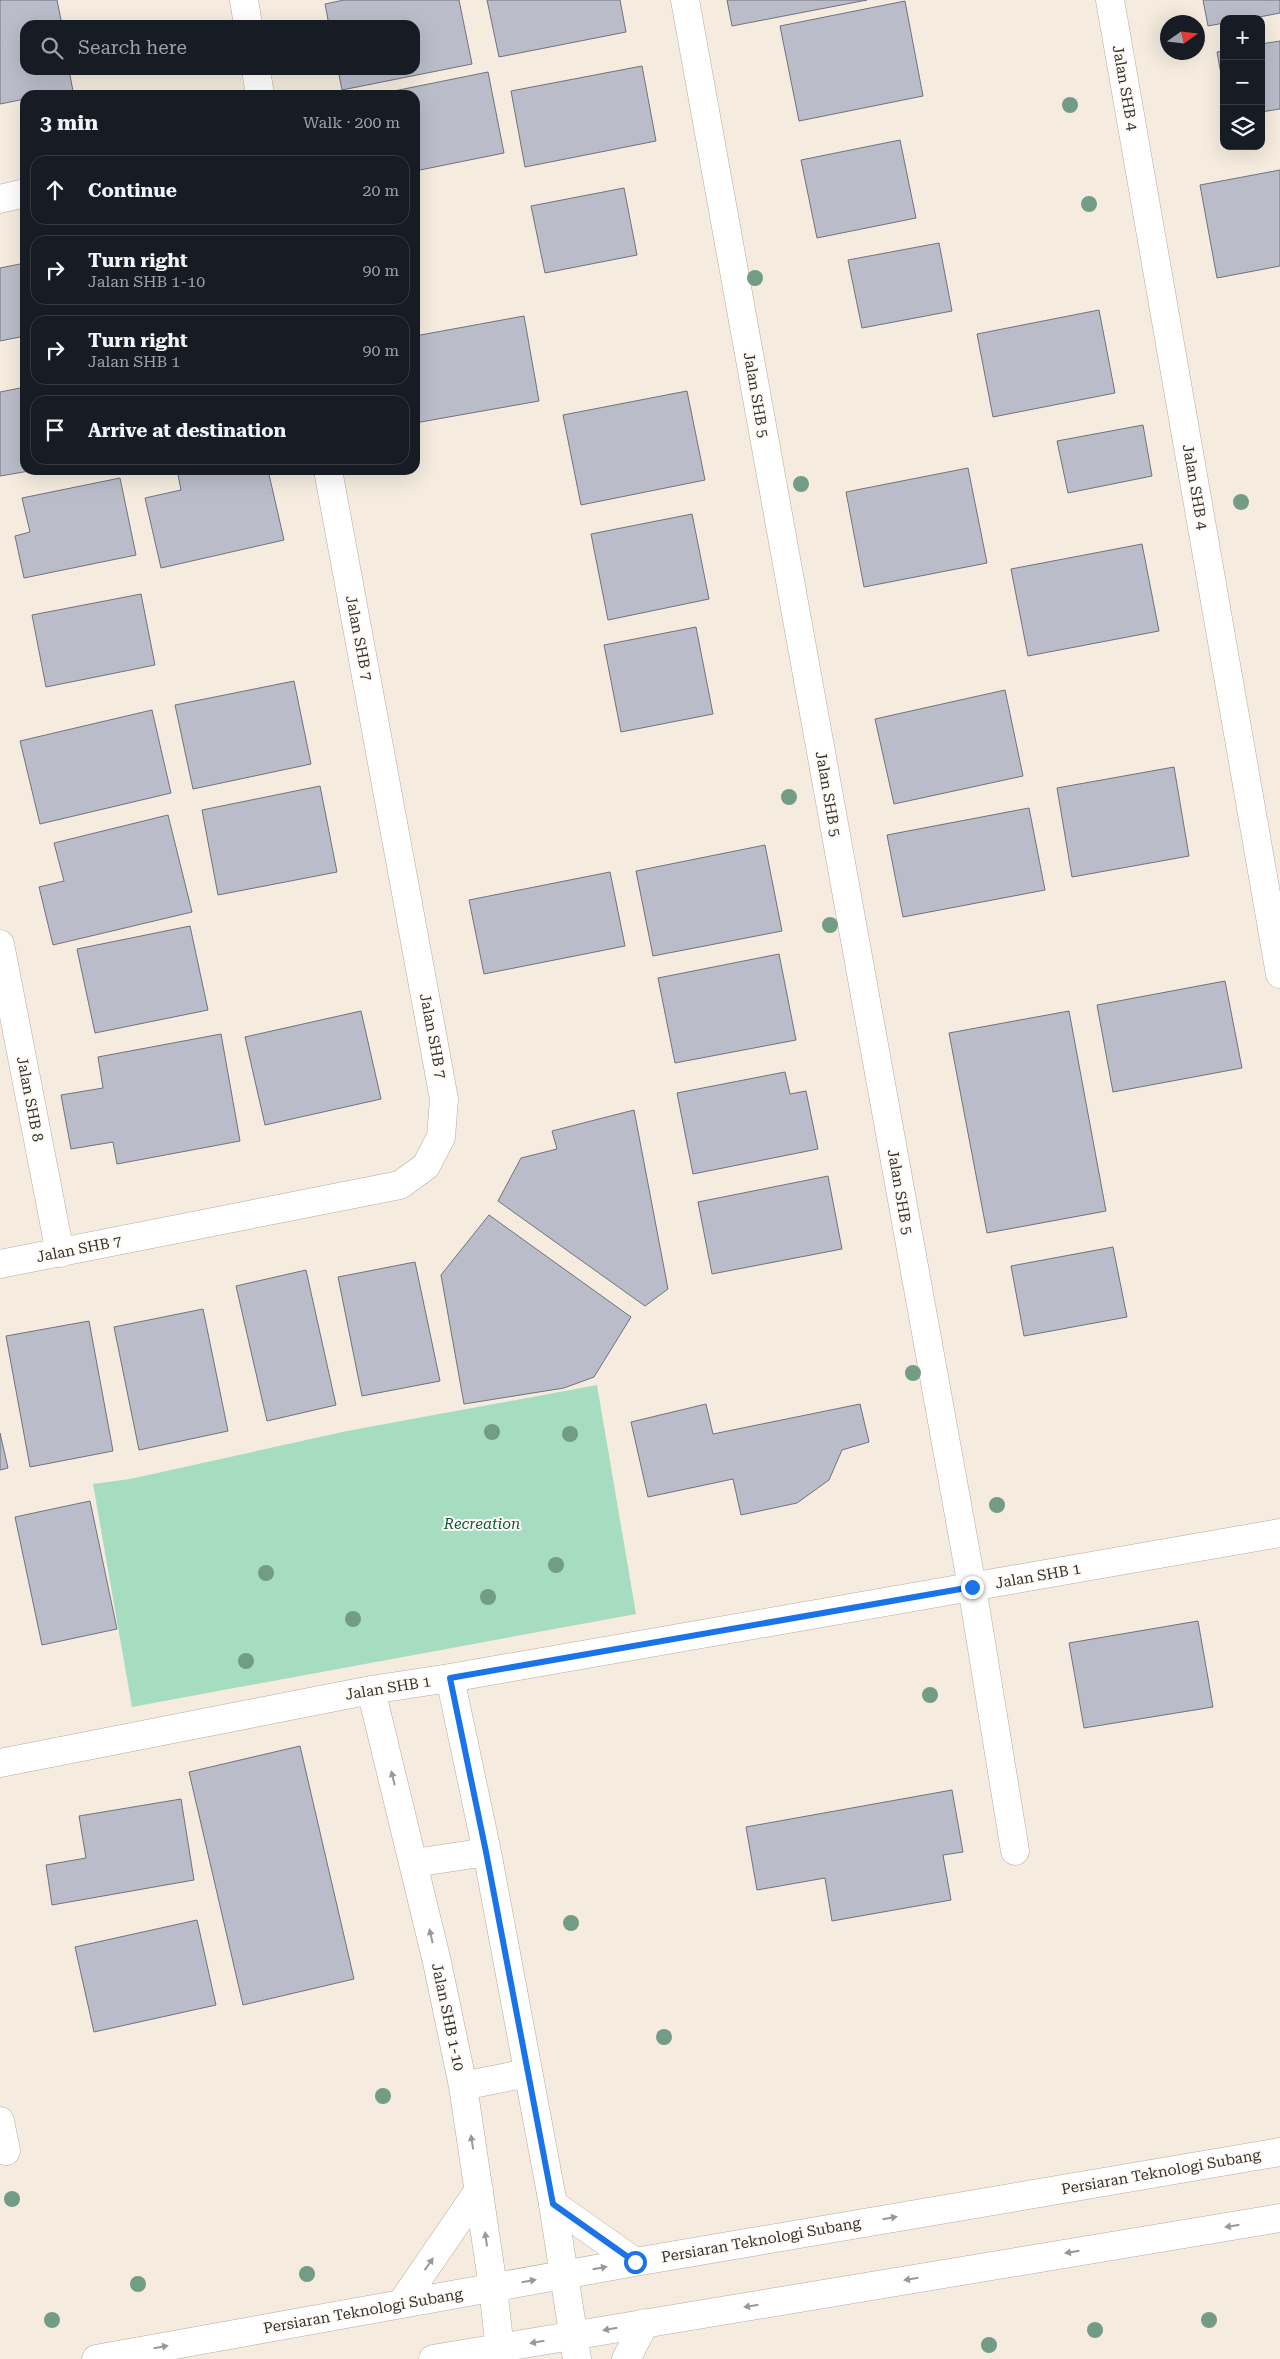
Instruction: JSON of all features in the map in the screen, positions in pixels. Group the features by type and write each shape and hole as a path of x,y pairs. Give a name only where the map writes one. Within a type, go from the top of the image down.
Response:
{"street":[{"path":"244,0 247,20"},
{"name":"Jalan SHB 5","path":"685,0 972,1587 1016,1851"},
{"name":"Jalan SHB 4","path":"1110,0 1280,974"},
{"path":"257,75 259,90"},
{"path":"0,199 20,194"},
{"name":"Jalan SHB 7","path":"0,1264 400,1185 426,1166 441,1136 444,1099 329,475"},
{"name":"Jalan SHB 8","path":"0,944 60,1253"},
{"name":"Jalan SHB 1","path":"0,1763 371,1690 450,1678 1280,1533"},
{"path":"450,1678 486,1852 553,2204 576,2347"},
{"name":"Jalan SHB 1-10","path":"371,1690 414,1863 463,2086 480,2190 500,2354"},
{"path":"414,1863 486,1852"},
{"path":"463,2086 527,2073"},
{"path":"0,2121 6,2151"},
{"name":"Persiaran Teknologi Subang","path":"96,2359 565,2274 1280,2152"},
{"path":"401,2304 480,2190"},
{"path":"553,2204 635,2262"},
{"path":"433,2359 576,2347 645,2323 1280,2218"},
{"path":"626,2359 645,2323"}],"green space":[{"name":"Recreation","path":"597,1385 636,1614 132,1707 93,1484 130,1479 347,1431"}],"building":[{"path":"0,0 57,0 61,20 20,20 20,75 70,75 73,90 20,90 20,100 0,104"},
{"path":"344,0 459,0 472,64 420,74 420,20 328,20 325,4"},
{"path":"487,0 620,0 626,32 499,57"},
{"path":"727,0 867,0 732,26"},
{"path":"1203,0 1280,0 1280,13 1265,16 1220,15 1220,24 1208,26"},
{"path":"905,1 923,96 799,121 780,26"},
{"path":"1280,41 1280,109 1265,111 1265,60 1265,43"},
{"path":"1217,52 1220,52 1220,69"},
{"path":"642,66 656,141 525,167 511,91"},
{"path":"488,72 504,153 420,170 420,90 399,90"},
{"path":"339,75 417,75 342,90"},
{"path":"900,140 916,218 817,238 801,160"},
{"path":"1280,170 1280,266 1217,278 1200,185"},
{"path":"624,188 637,255 545,273 531,206"},
{"path":"939,243 952,311 862,328 848,260"},
{"path":"20,264 20,337 0,341 0,268"},
{"path":"1099,310 1115,393 993,417 977,334"},
{"path":"524,316 539,401 420,422 420,335"},
{"path":"20,388 20,473 0,476 0,392"},
{"path":"687,391 705,480 581,505 563,415"},
{"path":"1143,425 1152,476 1068,493 1057,441"},
{"path":"968,468 987,563 864,587 846,492"},
{"path":"178,475 269,475 284,540 161,568 145,498 181,490"},
{"path":"120,478 136,555 24,578 15,536 30,532 22,498"},
{"path":"692,514 709,599 608,620 591,534"},
{"path":"1142,544 1159,631 1028,656 1011,569"},
{"path":"141,594 155,665 46,687 32,615"},
{"path":"696,627 713,714 621,732 604,645"},
{"path":"294,681 311,764 193,789 175,705"},
{"path":"1005,690 1023,776 894,804 875,719"},
{"path":"152,710 171,793 40,824 20,741"},
{"path":"1174,767 1189,856 1072,877 1057,788"},
{"path":"320,786 337,872 218,895 202,810"},
{"path":"1029,808 1045,890 903,917 887,835"},
{"path":"168,815 192,912 53,945 39,887 64,881 54,843"},
{"path":"765,845 782,931 653,956 636,871"},
{"path":"610,872 625,946 484,974 469,900"},
{"path":"190,926 208,1010 95,1033 77,949"},
{"path":"779,954 796,1040 675,1063 658,978"},
{"path":"1225,981 1242,1068 1113,1092 1097,1005"},
{"path":"361,1011 381,1099 265,1125 245,1037"},
{"path":"1069,1011 1106,1211 987,1233 949,1033"},
{"path":"221,1034 240,1141 117,1164 113,1142 71,1149 61,1095 103,1088 98,1057"},
{"path":"785,1072 790,1094 806,1091 818,1149 693,1174 677,1093"},
{"path":"634,1110 668,1289 645,1306 498,1201 521,1158 557,1149 552,1131"},
{"path":"828,1176 842,1249 712,1274 698,1202"},
{"path":"489,1215 631,1317 594,1377 564,1388 464,1404 441,1275"},
{"path":"1113,1247 1127,1317 1024,1336 1011,1266"},
{"path":"415,1262 440,1381 362,1396 338,1277"},
{"path":"306,1270 336,1405 267,1421 236,1286"},
{"path":"203,1309 228,1431 139,1450 114,1327"},
{"path":"89,1321 113,1451 30,1467 6,1336"},
{"path":"706,1404 713,1434 860,1404 869,1442 842,1450 829,1480 797,1503 741,1515 733,1479 648,1497 631,1422"},
{"path":"0,1433 8,1468 0,1470"},
{"path":"90,1501 117,1629 42,1645 15,1517"},
{"path":"1198,1621 1213,1707 1084,1728 1069,1643"},
{"path":"300,1746 354,1979 243,2005 189,1772"},
{"path":"952,1790 963,1852 943,1855 951,1900 832,1921 825,1878 757,1890 746,1827"},
{"path":"181,1799 194,1880 52,1905 46,1865 86,1858 79,1816"},
{"path":"197,1920 216,2005 94,2032 75,1947"}],"route":[{"path":"635,2262 553,2204 486,1852 450,1678 972,1587"}]}
